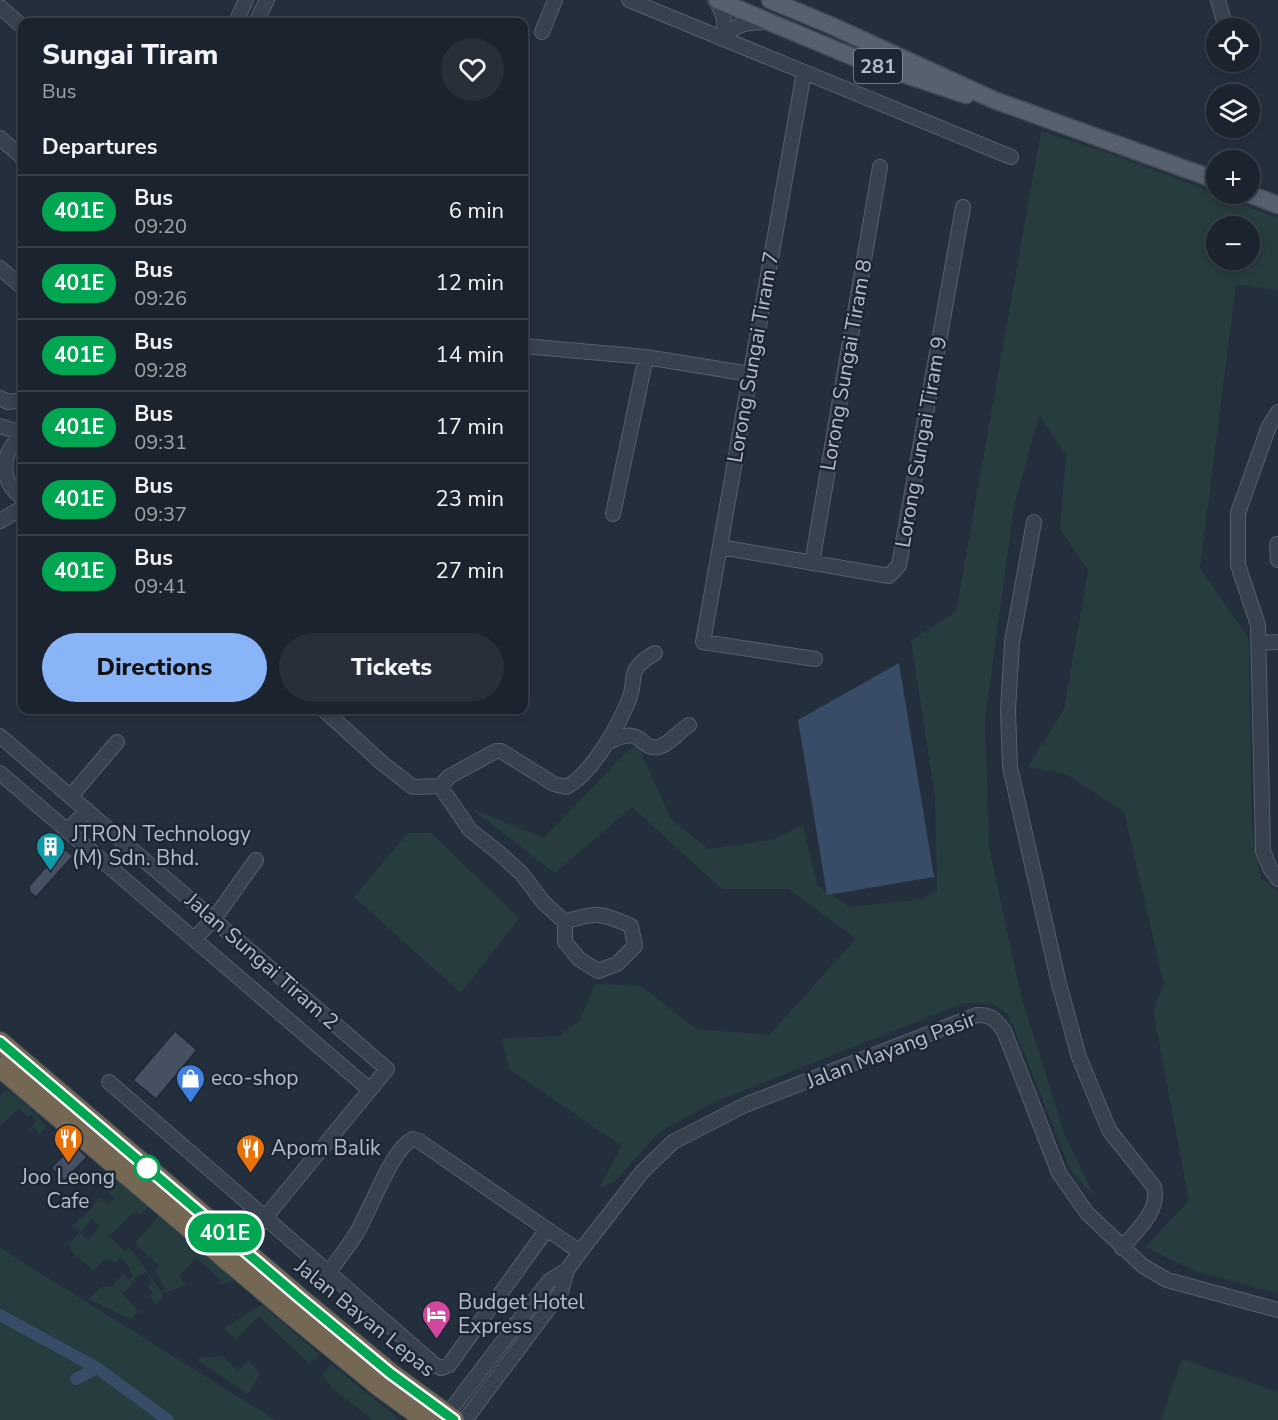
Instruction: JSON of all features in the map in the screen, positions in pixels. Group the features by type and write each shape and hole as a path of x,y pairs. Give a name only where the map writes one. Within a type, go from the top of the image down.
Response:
{"highway":[{"name":"Jalan Bayan Lepas","path":"0,1042 390,1373 452,1419"},
{"name":"Jalan Bayan Lepas","path":"0,1067 290,1313 392,1396 426,1420"},
{"path":"392,1396 415,1420"}],"main road":[{"name":"281","path":"716,0 858,59 957,93 994,100"},
{"name":"281","path":"770,0 840,29 994,100 1206,176"},
{"path":"1260,198 1278,205"}],"street":[{"path":"238,18 246,0"},
{"path":"258,18 267,0"},
{"path":"542,32 555,0"},
{"path":"629,0 1011,157"},
{"path":"716,0 724,19 723,39"},
{"path":"1218,0 1223,18"},
{"path":"0,7 18,23"},
{"path":"723,39 731,28 744,23 765,22"},
{"name":"Lorong Sungai Tiram 7","path":"804,72 703,642 815,659"},
{"path":"0,138 18,154"},
{"name":"Lorong Sungai Tiram 8","path":"812,563 880,167"},
{"name":"Lorong Sungai Tiram 9","path":"720,547 889,576 898,565 963,207"},
{"path":"0,268 18,284"},
{"path":"528,346 646,357 750,374"},
{"path":"613,514 646,357"},
{"path":"0,398 8,402 18,401"},
{"path":"1278,412 1269,426 1237,521 1238,565 1256,615 1259,643 1263,852 1269,868 1278,879"},
{"path":"0,426 18,433"},
{"path":"18,439 10,447 2,470 9,486 18,494"},
{"path":"0,521 18,510"},
{"path":"1034,522 1012,642 1008,710 1010,767 1059,984 1078,1057 1109,1130 1154,1187 1156,1198 1153,1209 1122,1248"},
{"path":"1277,544 1278,560"},
{"path":"1259,643 1278,642"},
{"path":"328,714 382,763 413,787 440,786 450,776 496,751 501,751 554,784 566,787 583,776 605,744 629,701 632,676 645,659 655,653"},
{"path":"605,744 621,735 629,735 635,736 652,747 658,747 664,745 689,725"},
{"name":"Jalan Sungai Tiram 2","path":"0,736 387,1069 370,1090"},
{"path":"71,796 117,742"},
{"path":"0,774 370,1090 241,1247"},
{"path":"440,786 470,830 522,874 543,902 566,922 566,942 579,959 598,971 616,964 635,946 631,926 606,914 586,914 566,922"},
{"path":"67,831 87,810"},
{"path":"194,939 214,919 256,860"},
{"name":"Jalan Mayang Pasir","path":"452,1419 549,1281 567,1270 642,1172 673,1142 744,1105 977,1015 987,1015 995,1019 1004,1031 1059,1173 1087,1213 1122,1248 1143,1266 1167,1280 1278,1310"},
{"path":"109,1082 441,1368 450,1365 547,1229"},
{"path":"329,1272 357,1234 390,1166 407,1142 413,1139 580,1252"}],"green space":[{"path":"1041,131 1128,160 1206,190 1206,204 1242,204 1278,218 1278,290 1236,284 1200,568 1249,639 1252,828 1261,878 1278,891 1278,1293 1197,1272 1145,1247 1189,1201 1153,1010 1164,984 1124,812 1068,775 1028,767 1064,709 1088,570 1060,529 1066,455 1039,415 1014,507 985,719 989,847 1021,995 1065,1136 1095,1198 1070,1169 1009,1015 992,1004 964,1003 712,1103 658,1133 615,1181 599,1188 622,1146 509,1069 502,1038 559,1036 579,1021 595,984 641,986 696,1029 769,1035 856,939 789,889 722,889 632,807 555,873 470,808 544,838 636,742 671,819 708,849 775,839 803,825 817,885 850,907 921,899 937,891 935,798 911,640 956,612"},
{"path":"408,833 431,833 519,918 461,993 354,897"},
{"path":"6,1090 21,1099 47,1126 39,1134 34,1128 28,1130 37,1121 31,1115 28,1117 19,1108 0,1126 0,1096"},
{"path":"116,1180 149,1207 139,1215 135,1211 109,1236 125,1252 130,1247 162,1293 162,1299 156,1304 149,1296 153,1293 148,1287 152,1283 146,1272 134,1279 129,1288 122,1293 139,1312 130,1319 89,1299 102,1286 111,1287 123,1274 129,1280 133,1276 129,1271 131,1269 121,1257 115,1262 105,1259 94,1271 73,1253 69,1245 79,1232 88,1240 100,1227 92,1219 81,1231 73,1225 80,1218 82,1219 101,1197 109,1204 114,1198 106,1191"},
{"path":"158,1217 235,1280 220,1285 221,1280 196,1258 179,1276 186,1285 164,1293 165,1288 155,1270 159,1266 135,1243"},
{"path":"0,1248 275,1420 0,1420"},
{"path":"262,1305 320,1355 309,1364 259,1316 236,1340 224,1328"},
{"path":"222,1356 238,1371 248,1360 260,1374 248,1394 197,1360 203,1357"},
{"path":"1182,1359 1278,1392 1278,1420 1161,1420"},
{"path":"331,1364 399,1420 373,1420 332,1388 322,1374"}],"water":[{"path":"899,663 934,877 827,895 798,720"}],"building":[{"name":"JTRON Technology (M) Sdn. Bhd.","path":"63,848 73,856 36,897 30,892 29,886"},
{"path":"175,1031 197,1050 156,1099 133,1080"},
{"name":"Joo Leong Cafe","path":"74,1145 87,1157 64,1181 51,1168"}],"waterway":[{"path":"0,1315 97,1368 168,1420"},
{"path":"76,1379 97,1368"}],"bus line":[{"name":"401E","path":"0,1042 301,1299 390,1373 454,1420"}],"place":[{"name":"JTRON Technology (M) Sdn. Bhd.","path":"51,872"},
{"name":"eco-shop","path":"190,1104"},
{"name":"Joo Leong Cafe","path":"68,1164"},
{"name":"Apom Balik","path":"250,1174"},
{"name":"Budget Hotel Express","path":"437,1340"}]}
